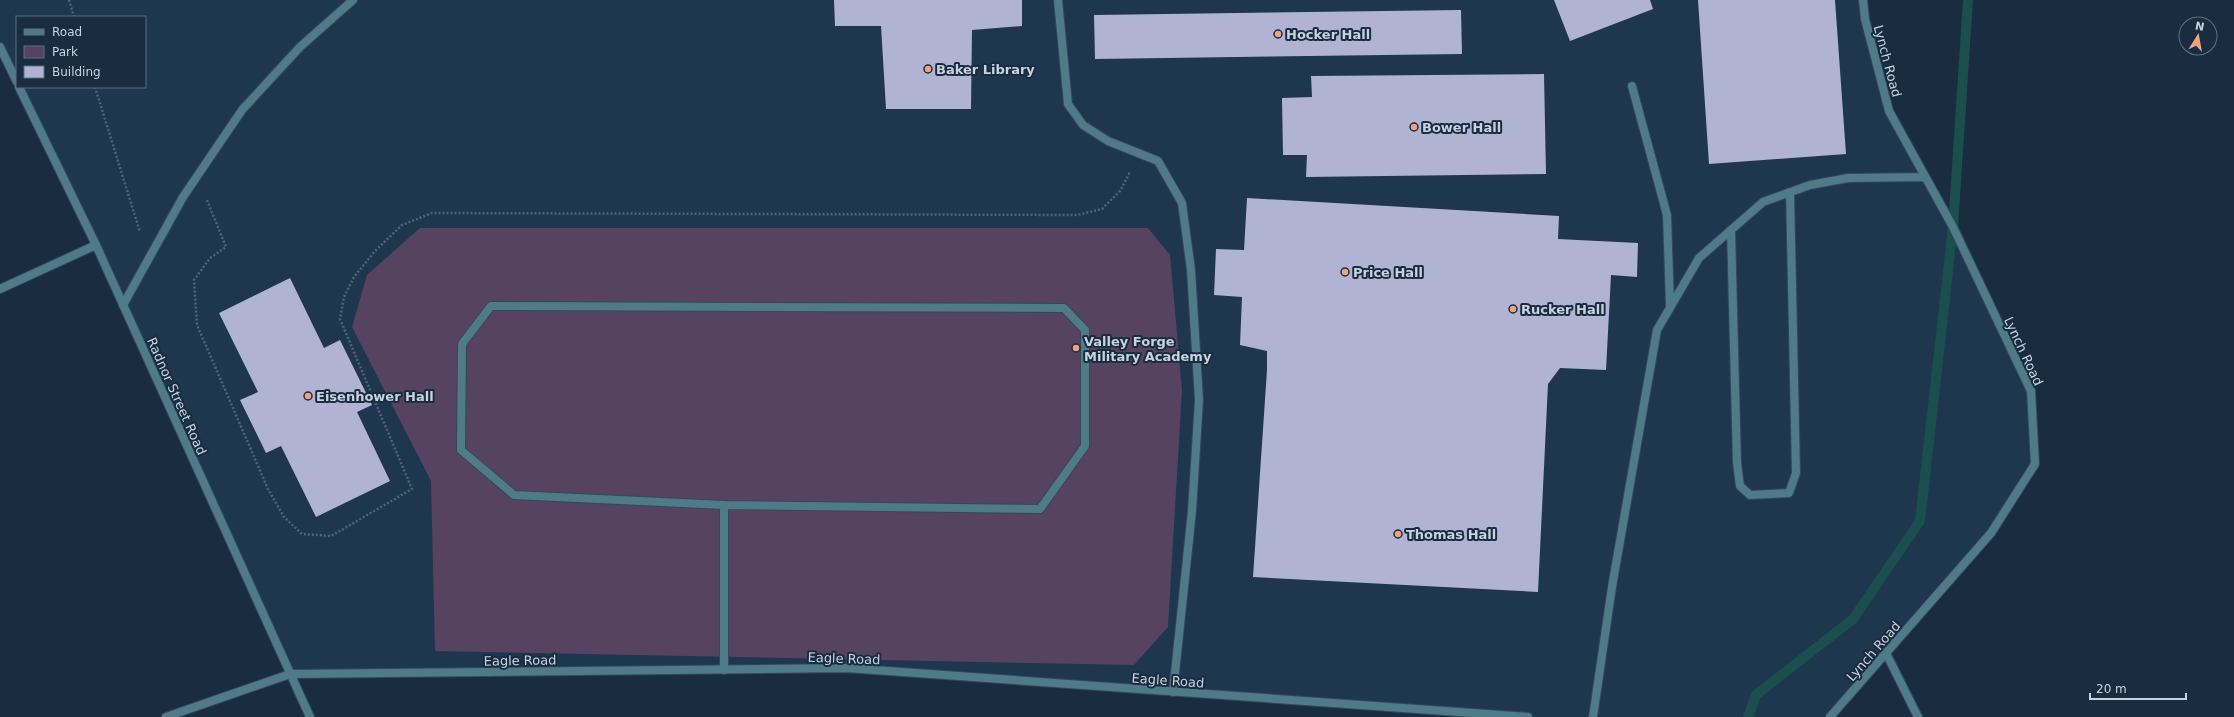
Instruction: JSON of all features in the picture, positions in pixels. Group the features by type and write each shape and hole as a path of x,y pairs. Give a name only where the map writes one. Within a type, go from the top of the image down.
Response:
{"street":[{"path":"123,305 183,197 242,110 300,47 353,0"},
{"path":"1058,0 1068,104 1083,125 1108,141 1158,161 1182,202 1191,270 1199,400 1192,511 1173,692"},
{"name":"Lynch Road","path":"1830,717 1990,533 2035,464 2031,391 1953,227 1924,177 1889,111 1865,19 1863,0"},
{"path":"0,46 16,80"},
{"path":"1632,86 1667,215 1670,307"},
{"name":"Radnor Street Road","path":"20,88 96,245 310,717"},
{"path":"1593,717 1612,587 1657,330 1698,258 1763,202 1790,192 1810,185 1848,178 1924,177"},
{"path":"1731,230 1737,462 1740,486 1750,495 1789,493 1796,473 1790,192"},
{"path":"0,289 96,245"},
{"path":"491,306 1064,308 1085,330 1085,446 1040,509 724,505 514,495 461,450 462,344 491,306"},
{"path":"724,505 724,670"},
{"path":"1886,654 1918,717"},
{"name":"Eagle Road","path":"166,717 290,674 846,668 1528,717"}],"path":[{"path":"69,0 74,16"},
{"path":"95,88 148,258"}],"shaded area":[{"name":"Valley Forge Military Academy","path":"0,0 1863,0 1889,111 1924,177 2031,391 2035,464 1991,533 1830,717 1528,717 845,668 290,674 19,88 146,88 146,16 16,16 16,80 0,47"}],"green space":[{"path":"420,228 1148,228 1170,255 1182,390 1168,627 1134,665 435,651 431,481 352,327 367,275"}],"building":[{"name":"Baker Library","path":"834,0 1022,0 1022,26 972,30 971,109 886,109 881,26 835,26"},
{"path":"1554,0 1650,0 1653,9 1570,41"},
{"path":"1698,0 1835,0 1846,154 1709,164"},
{"name":"Hocker Hall","path":"1461,10 1462,54 1095,59 1094,15"},
{"name":"Bower Hall","path":"1544,74 1546,174 1306,177 1307,155 1283,155 1282,98 1312,97 1311,76"},
{"path":"1247,198 1559,216 1558,239 1638,243 1637,277 1611,275 1606,370 1560,368 1548,384 1538,592 1253,577 1267,351 1240,345 1242,297 1214,295 1216,249 1244,250"},
{"name":"Eisenhower Hall","path":"290,278 324,348 340,340 372,405 357,412 390,481 316,517 281,446 266,453 240,400 258,392 219,313"}],"waterway":[{"path":"1748,717 1756,695 1853,619 1920,521 1953,227 1968,0"}],"place":[{"name":"Hocker Hall","path":"1278,34"},
{"name":"Baker Library","path":"928,69"},
{"name":"Bower Hall","path":"1414,127"},
{"name":"Price Hall","path":"1345,272"},
{"name":"Rucker Hall","path":"1513,309"},
{"name":"Valley Forge Military Academy","path":"1076,348"},
{"name":"Eisenhower Hall","path":"308,396"},
{"name":"Thomas Hall","path":"1398,534"}]}
